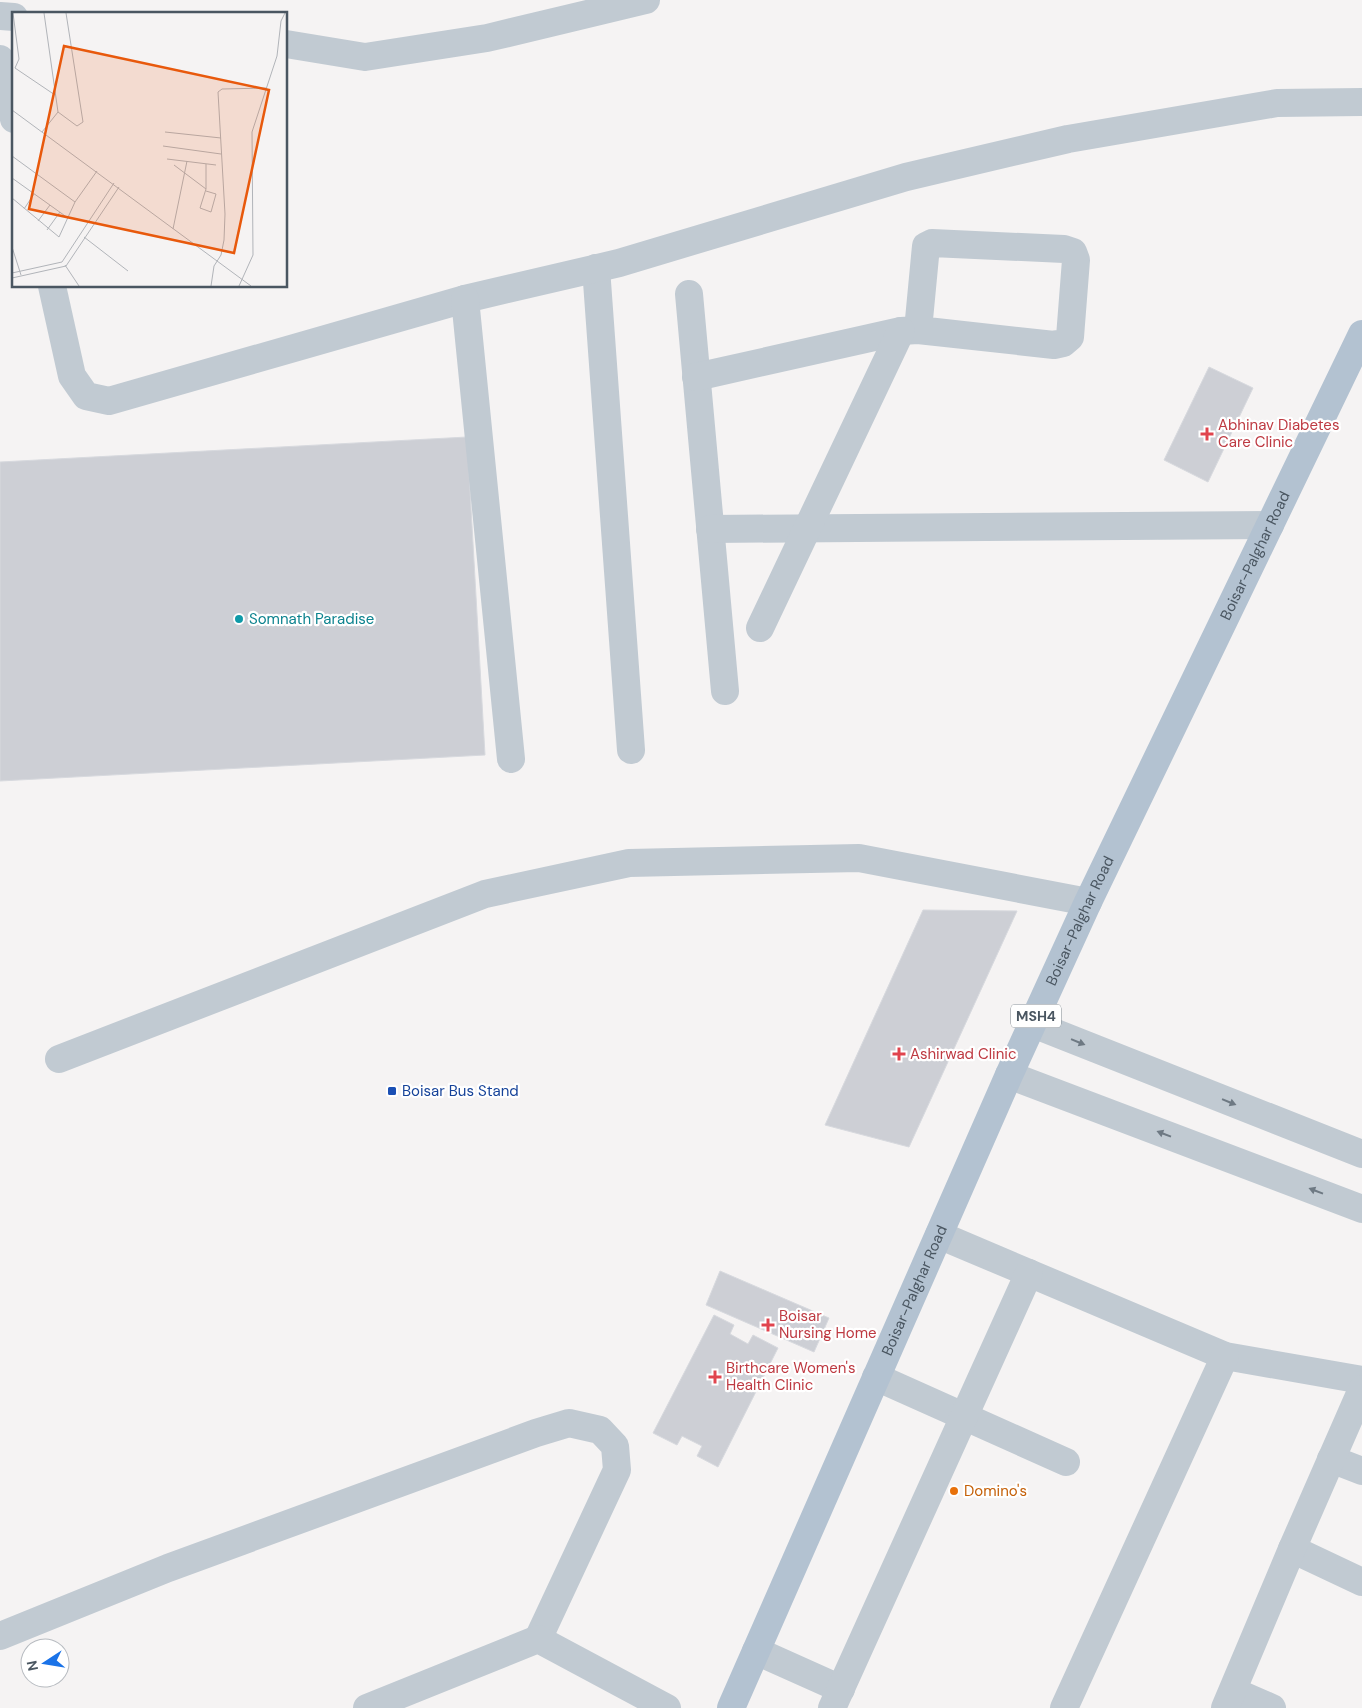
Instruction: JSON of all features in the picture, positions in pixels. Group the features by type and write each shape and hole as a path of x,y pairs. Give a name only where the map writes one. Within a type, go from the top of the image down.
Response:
{"main road":[{"name":"Boisar-Palghar Road","path":"731,1708 1009,1075 1088,902 1362,334"}],"street":[{"path":"288,44 365,57 486,38 646,0"},
{"path":"0,59 12,110"},
{"path":"52,288 72,376 86,396 109,401 466,299 628,260 906,177 1068,139 1277,103 1362,102"},
{"path":"696,377 910,331 1054,345 1063,343 1070,337 1076,260 1073,252 1064,249 932,243 926,246 910,331 806,528 760,628"},
{"path":"596,268 631,750"},
{"path":"689,294 725,691"},
{"path":"466,299 511,759"},
{"path":"710,529 1270,524"},
{"path":"59,1059 485,894 630,863 859,858 1088,902"},
{"path":"1033,1024 1362,1154"},
{"path":"1009,1075 1362,1209"},
{"path":"939,1235 1224,1356 1362,1380"},
{"path":"756,1651 837,1699 1029,1273"},
{"path":"1064,1708 1224,1356"},
{"path":"876,1377 1066,1462"},
{"path":"1272,1708 1229,1700 1362,1389"},
{"path":"0,1636 168,1568 536,1433 570,1423 600,1430 615,1446 617,1470 538,1639 400,1701 367,1708"},
{"path":"1332,1458 1362,1472"},
{"path":"1292,1549 1362,1582"},
{"path":"538,1639 667,1708"}],"building":[{"path":"1209,367 1253,388 1208,482 1164,460"},
{"name":"Somnath Paradise","path":"467,437 485,755 0,781 0,462"},
{"path":"923,910 1017,911 909,1147 825,1125"},
{"path":"720,1271 829,1318 814,1352 706,1305"},
{"path":"714,1315 734,1325 730,1334 748,1344 753,1335 778,1348 718,1467 697,1456 702,1446 682,1436 677,1445 653,1433"}],"place":[{"name":"Abhinav Diabetes Care Clinic","path":"1207,434"},
{"name":"Somnath Paradise","path":"239,619"},
{"name":"Ashirwad Clinic","path":"899,1054"},
{"name":"Boisar Bus Stand","path":"392,1091"},
{"name":"Boisar Nursing Home","path":"768,1325"},
{"name":"Birthcare Women's Health Clinic","path":"715,1377"},
{"name":"Domino's","path":"954,1491"}]}
